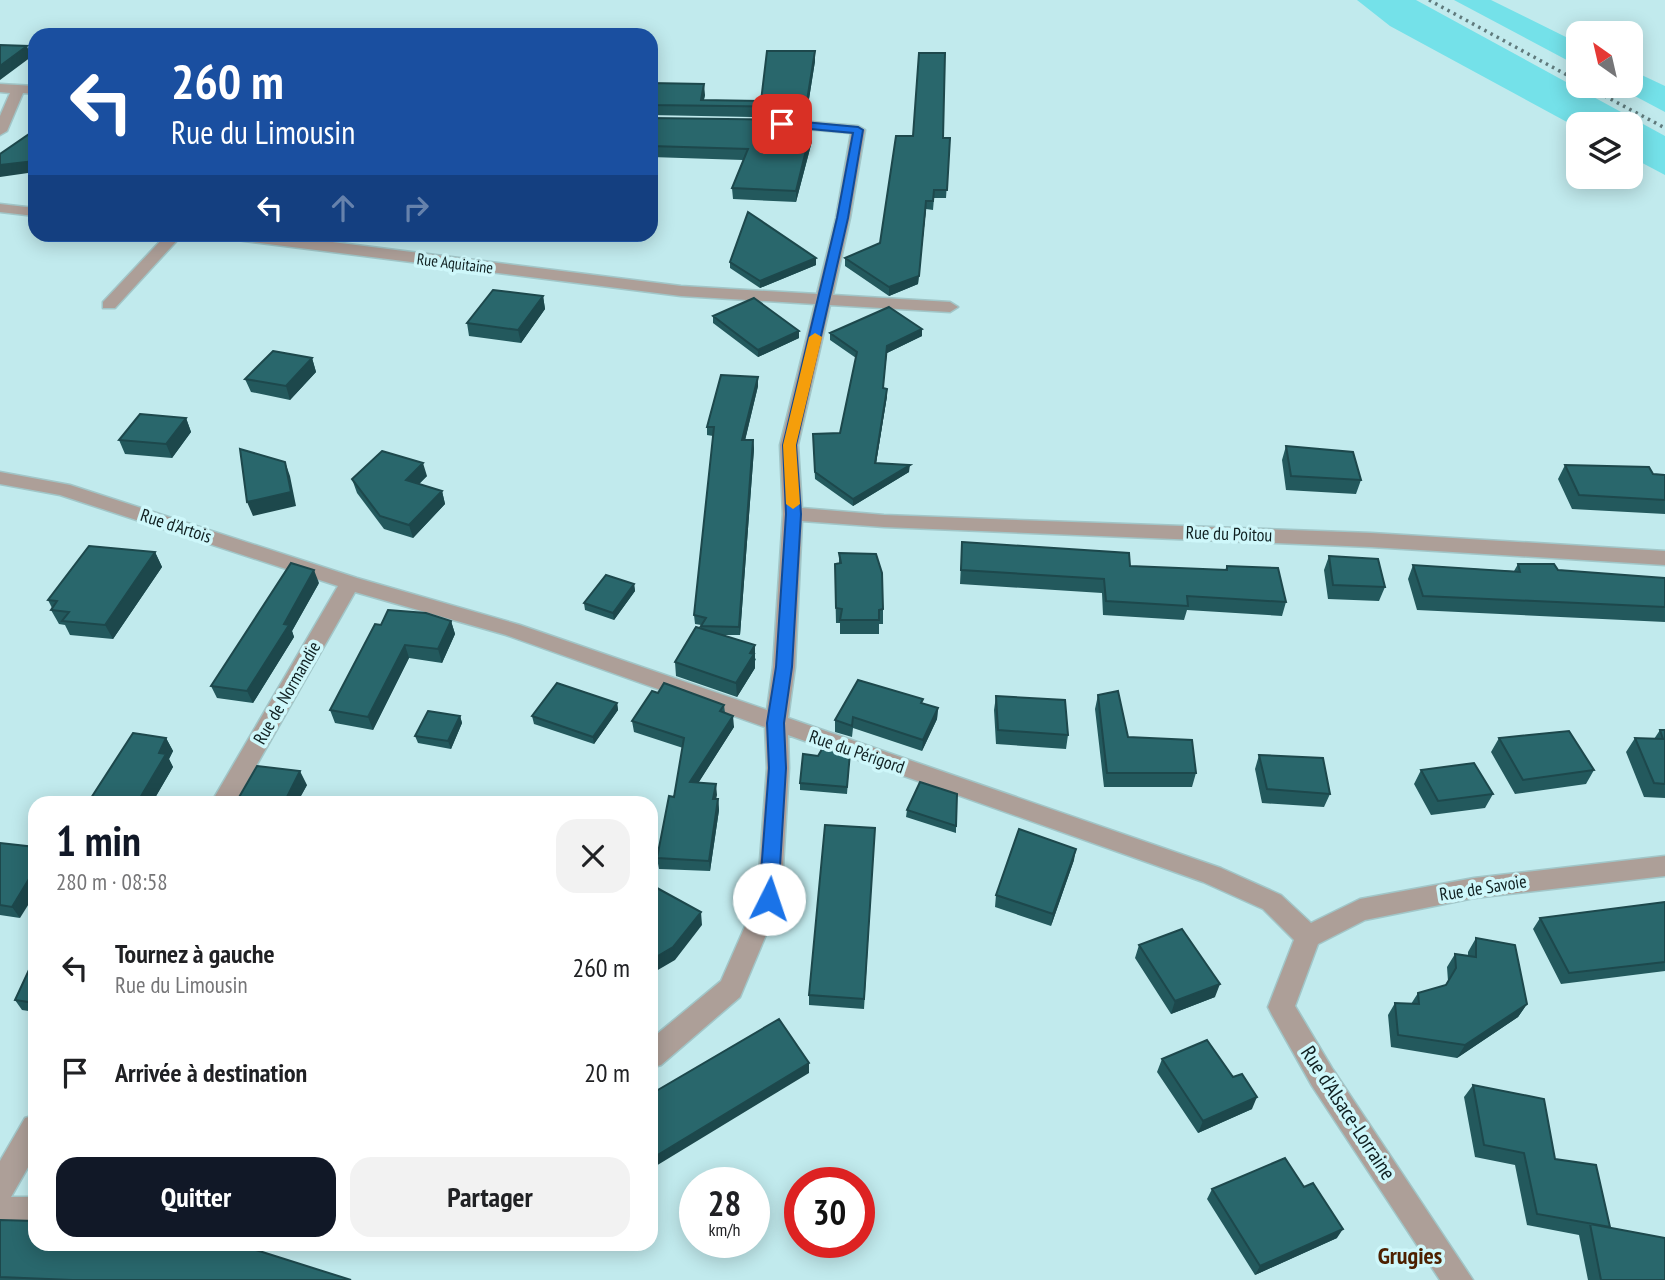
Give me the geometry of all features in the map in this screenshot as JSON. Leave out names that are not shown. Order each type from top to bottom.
[{"type":"street","points":[[0,88],[28,90]]},
{"type":"street","points":[[0,131],[18,90]]},
{"type":"street","points":[[658,1050],[731,989],[769,899],[778,768],[776,723],[784,667],[793,514],[789,445],[824,301],[858,130],[765,123]]},
{"type":"street","points":[[0,208],[28,211]]},
{"type":"street","points":[[109,304],[168,242]]},
{"type":"street","name":"Rue Aquitaine","points":[[292,242],[681,291],[950,307]]},
{"type":"street","name":"Rue d'Artois","points":[[0,478],[63,489],[350,583]]},
{"type":"street","name":"Rue du Poitou","points":[[793,514],[897,522],[1371,540],[1665,558]]},
{"type":"street","name":"Rue du Périgord","points":[[350,583],[513,630],[1212,875],[1272,902],[1308,937]]},
{"type":"street","name":"Rue de Normandie","points":[[227,796],[350,583]]},
{"type":"street","name":"Rue de Savoie","points":[[1308,937],[1360,910],[1474,888],[1665,866]]},
{"type":"street","name":"Rue d'Alsace-Lorraine","points":[[1308,937],[1281,1007],[1322,1077],[1458,1280]]},
{"type":"street","points":[[0,1188],[28,1140]]},
{"type":"street","points":[[0,1211],[28,1212]]},
{"type":"shaded area","points":[[1357,0],[1416,0],[1566,82],[1566,98],[1595,98],[1621,112],[1566,112],[1566,121],[1390,26]]},
{"type":"shaded area","points":[[1454,0],[1491,0],[1566,37],[1566,60]]},
{"type":"shaded area","points":[[1643,76],[1665,86],[1665,112],[1639,98],[1643,98]]},
{"type":"shaded area","points":[[1643,124],[1665,136],[1665,175],[1643,163]]},
{"type":"building","points":[[0,45],[27,46],[0,66]]},
{"type":"building","points":[[767,51],[815,51],[806,107],[658,105],[658,83],[704,84],[701,100],[761,101]]},
{"type":"building","points":[[919,53],[945,53],[943,138],[950,138],[947,190],[934,190],[933,201],[926,201],[919,276],[889,287],[845,258],[880,243],[896,136],[913,136]]},
{"type":"building","points":[[658,118],[804,120],[802,130],[811,130],[796,191],[732,188],[748,149],[658,146]]},
{"type":"building","points":[[28,135],[28,162],[0,165],[0,154]]},
{"type":"building","points":[[748,212],[816,258],[760,281],[730,262]]},
{"type":"building","points":[[493,290],[543,296],[518,330],[467,323]]},
{"type":"building","points":[[754,298],[799,331],[758,350],[713,316]]},
{"type":"building","points":[[889,307],[922,329],[887,346],[883,388],[887,389],[875,463],[910,465],[853,499],[815,472],[813,434],[840,433],[857,352],[830,333]]},
{"type":"building","points":[[273,351],[312,358],[286,386],[245,379]]},
{"type":"building","points":[[721,375],[758,377],[742,440],[753,440],[739,627],[701,626],[706,618],[694,615],[714,427],[707,427]]},
{"type":"building","points":[[140,414],[186,418],[166,444],[119,440]]},
{"type":"building","points":[[1286,446],[1353,452],[1361,480],[1291,476]]},
{"type":"building","points":[[240,449],[285,462],[291,492],[247,502]]},
{"type":"building","points":[[382,451],[423,463],[406,480],[442,491],[409,525],[380,516],[352,479]]},
{"type":"building","points":[[1565,465],[1649,467],[1653,474],[1665,475],[1665,500],[1579,495]]},
{"type":"building","points":[[962,542],[1129,553],[1130,566],[1227,570],[1227,566],[1278,568],[1286,602],[1187,596],[1188,606],[1106,601],[1104,579],[961,570]]},
{"type":"building","points":[[89,546],[155,552],[105,625],[62,621],[69,612],[51,610],[57,601],[48,600]]},
{"type":"building","points":[[839,553],[876,554],[882,573],[883,609],[879,610],[879,620],[840,620],[842,609],[836,608],[835,564],[841,563]]},
{"type":"building","points":[[1329,556],[1378,559],[1385,587],[1333,585]]},
{"type":"building","points":[[291,563],[314,570],[284,624],[289,625],[247,691],[211,686]]},
{"type":"building","points":[[1518,564],[1554,564],[1558,570],[1665,578],[1665,607],[1423,596],[1413,565],[1520,572]]},
{"type":"building","points":[[606,575],[634,584],[613,613],[584,603]]},
{"type":"building","points":[[388,610],[426,613],[451,621],[438,649],[405,645],[368,717],[330,710],[375,624],[381,625]]},
{"type":"building","points":[[696,627],[755,645],[750,653],[754,654],[736,683],[675,662]]},
{"type":"building","points":[[858,680],[923,699],[921,703],[938,708],[923,740],[853,717],[852,726],[835,720]]},
{"type":"building","points":[[557,683],[617,703],[593,737],[532,716]]},
{"type":"building","points":[[664,683],[724,705],[720,711],[733,716],[690,782],[716,784],[713,799],[718,799],[709,861],[658,858],[669,796],[674,797],[684,738],[632,721],[652,691],[658,693]]},
{"type":"building","points":[[1118,691],[1128,737],[1192,740],[1196,773],[1107,773],[1098,695]]},
{"type":"building","points":[[996,696],[1065,700],[1068,735],[998,730]]},
{"type":"building","points":[[428,711],[460,716],[448,741],[415,736]]},
{"type":"building","points":[[1660,730],[1665,730],[1665,784],[1654,783],[1635,738],[1663,739]]},
{"type":"building","points":[[1569,731],[1594,770],[1523,780],[1499,738]]},
{"type":"building","points":[[133,733],[166,738],[159,753],[166,754],[141,796],[92,796]]},
{"type":"building","points":[[825,744],[850,753],[847,787],[800,783],[803,754],[818,756]]},
{"type":"building","points":[[1259,755],[1323,758],[1330,794],[1267,789]]},
{"type":"building","points":[[1474,763],[1493,794],[1438,801],[1421,770]]},
{"type":"building","points":[[257,766],[300,771],[288,796],[240,796]]},
{"type":"building","points":[[920,782],[957,794],[956,826],[907,810]]},
{"type":"building","points":[[825,825],[875,828],[864,999],[809,995]]},
{"type":"building","points":[[1019,829],[1076,849],[1053,914],[996,895]]},
{"type":"building","points":[[0,843],[28,846],[28,881],[12,907],[0,905]]},
{"type":"building","points":[[658,889],[701,912],[673,947],[658,956]]},
{"type":"building","points":[[1665,902],[1665,962],[1569,973],[1540,918]]},
{"type":"building","points":[[1182,929],[1220,984],[1175,1001],[1139,945]]},
{"type":"building","points":[[1476,938],[1515,945],[1527,1004],[1465,1045],[1398,1035],[1395,1003],[1419,1004],[1418,993],[1446,985],[1456,968],[1455,954],[1476,957]]},
{"type":"building","points":[[28,972],[28,1002],[15,1000]]},
{"type":"building","points":[[779,1019],[809,1063],[658,1155],[658,1090]]},
{"type":"building","points":[[1207,1040],[1233,1077],[1242,1074],[1257,1097],[1203,1121],[1162,1059]]},
{"type":"building","points":[[1473,1085],[1544,1099],[1555,1159],[1596,1165],[1610,1227],[1537,1214],[1524,1153],[1484,1145]]},
{"type":"building","points":[[1285,1158],[1304,1187],[1313,1183],[1343,1229],[1260,1266],[1212,1189]]},
{"type":"building","points":[[0,1220],[28,1221],[28,1251],[259,1251],[351,1280],[72,1280],[0,1277]]},
{"type":"building","points":[[1590,1224],[1665,1238],[1665,1280],[1601,1280]]},
{"type":"railway","points":[[1429,0],[1566,74]]},
{"type":"railway","points":[[1609,98],[1665,128]]},
{"type":"slow traffic","points":[[793,504],[789,445],[815,337]]},
{"type":"district","name":"Grugies","points":[[1410,1256]]},
{"type":"route","points":[[769,899],[778,768],[776,723],[784,667],[793,514],[789,445],[843,218],[858,130],[782,124]]}]
